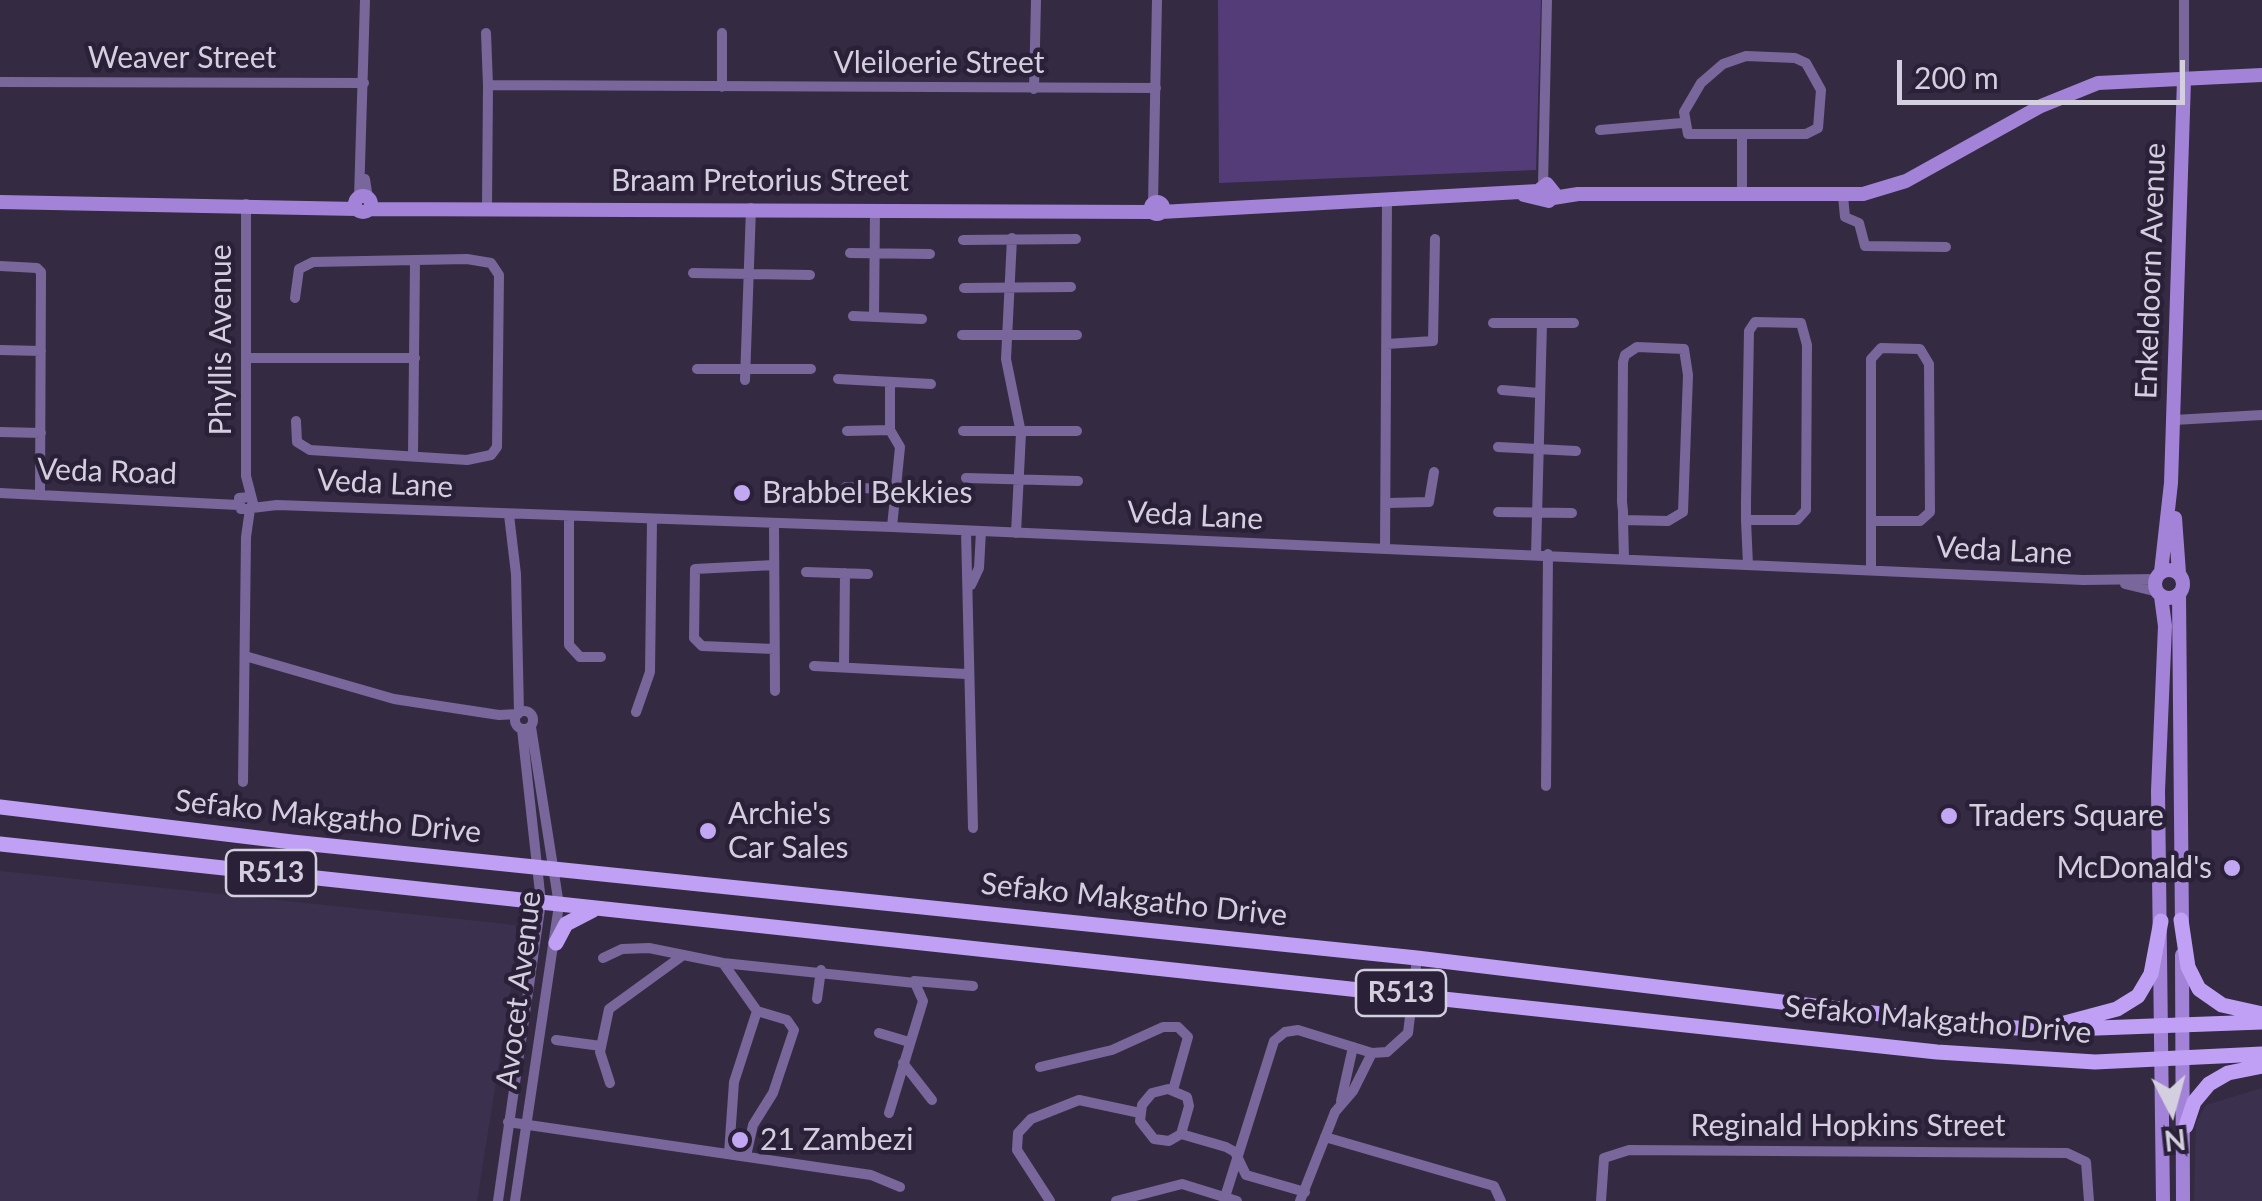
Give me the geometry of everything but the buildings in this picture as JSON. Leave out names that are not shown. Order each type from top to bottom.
[{"type":"main road","name":"Sefako Makgatho Drive","points":[[0,807],[1417,958],[1964,1024],[2043,1030],[2184,1026],[2262,1018]]},
{"type":"main road","name":"Sefako Makgatho Drive","points":[[0,844],[1959,1054],[2050,1061],[2262,1054]]},
{"type":"main road","points":[[556,943],[563,926],[575,917],[612,909]]},
{"type":"main road","points":[[2181,920],[2187,961],[2199,990],[2222,1004],[2262,1018]]},
{"type":"main road","points":[[2043,1030],[2117,1009],[2138,996],[2150,978],[2160,921]]},
{"type":"main road","points":[[2186,1126],[2194,1102],[2209,1084],[2228,1072],[2262,1066]]},
{"type":"street","points":[[360,203],[364,168],[365,0]]},
{"type":"street","points":[[1034,88],[1036,0]]},
{"type":"street","points":[[1156,207],[1157,0]]},
{"type":"street","points":[[1546,191],[1547,0]]},
{"type":"street","name":"Enkeldoorn Avenue","points":[[2163,1201],[2158,791],[2166,626],[2159,585],[2172,483],[2184,0]]},
{"type":"street","points":[[486,32],[487,206]]},
{"type":"street","points":[[722,33],[722,87]]},
{"type":"street","points":[[1750,56],[1795,58],[1806,63],[1821,90],[1818,128],[1806,134],[1695,137],[1682,123],[1686,105],[1701,83],[1730,61],[1750,56]]},
{"type":"street","name":"Braam Pretorius Street","points":[[0,202],[1131,211],[1546,191],[1843,196],[1898,184],[2041,106],[2082,89],[2116,80],[2262,74]]},
{"type":"street","name":"Weaver Street","points":[[0,82],[364,84]]},
{"type":"street","name":"Vleiloerie Street","points":[[488,85],[1156,88]]},
{"type":"street","points":[[1600,130],[1682,123]]},
{"type":"street","points":[[1742,137],[1742,194]]},
{"type":"street","points":[[1843,196],[1845,217],[1859,223],[1865,246],[1946,247]]},
{"type":"street","points":[[1385,549],[1387,200]]},
{"type":"street","name":"Phyllis Avenue","points":[[244,782],[246,204]]},
{"type":"street","points":[[745,374],[751,208]]},
{"type":"street","points":[[874,317],[875,209]]},
{"type":"street","points":[[1012,238],[1007,368],[1022,433],[1016,533]]},
{"type":"street","points":[[963,240],[1076,239]]},
{"type":"street","points":[[1387,344],[1433,341],[1435,240]]},
{"type":"street","points":[[850,253],[930,254]]},
{"type":"street","points":[[295,298],[297,274],[307,264],[485,261],[496,268],[499,278],[497,446],[491,456],[478,459],[303,448],[298,442],[296,421]]},
{"type":"street","points":[[413,454],[415,262]]},
{"type":"street","points":[[0,266],[40,271],[40,494]]},
{"type":"street","points":[[693,273],[810,275]]},
{"type":"street","points":[[964,288],[1072,287]]},
{"type":"street","points":[[852,316],[922,319]]},
{"type":"street","points":[[1746,520],[1797,520],[1806,510],[1808,345],[1801,323],[1764,320],[1750,327],[1746,520],[1748,566]]},
{"type":"street","points":[[1494,323],[1574,323]]},
{"type":"street","points":[[1542,323],[1536,450],[1546,786]]},
{"type":"street","points":[[962,335],[1078,335]]},
{"type":"street","points":[[1623,520],[1668,521],[1683,512],[1688,376],[1684,348],[1633,347],[1625,356],[1623,520],[1624,559]]},
{"type":"street","points":[[1870,569],[1871,359],[1882,348],[1920,349],[1929,364],[1930,512],[1920,522],[1871,521]]},
{"type":"street","points":[[0,350],[41,351]]},
{"type":"street","points":[[246,358],[415,358]]},
{"type":"street","points":[[697,368],[745,374],[811,370]]},
{"type":"street","points":[[838,379],[931,384]]},
{"type":"street","points":[[890,383],[890,430],[900,448],[892,526]]},
{"type":"street","points":[[1502,390],[1539,394]]},
{"type":"street","points":[[2174,420],[2262,414]]},
{"type":"street","points":[[847,431],[890,430]]},
{"type":"street","points":[[963,431],[1077,432]]},
{"type":"street","points":[[0,432],[40,434]]},
{"type":"street","points":[[1498,447],[1576,450]]},
{"type":"street","points":[[1388,503],[1429,502],[1434,472]]},
{"type":"street","points":[[966,478],[1078,481]]},
{"type":"street","name":"Enkeldoorn Avenue","points":[[2172,483],[2178,573],[2183,581],[2179,594]]},
{"type":"street","points":[[846,487],[930,492]]},
{"type":"street","name":"Veda Road","points":[[0,493],[277,504]]},
{"type":"street","name":"Veda Lane","points":[[277,504],[892,526],[2159,585]]},
{"type":"street","points":[[1498,512],[1572,512]]},
{"type":"street","points":[[245,656],[394,699],[522,717],[515,682],[516,574],[509,514]]},
{"type":"street","points":[[569,517],[569,646],[580,658],[601,657]]},
{"type":"street","points":[[636,712],[650,672],[652,520]]},
{"type":"street","points":[[774,524],[775,691]]},
{"type":"street","points":[[966,531],[970,586],[966,674],[973,828]]},
{"type":"street","points":[[970,586],[979,568],[982,531]]},
{"type":"street","points":[[774,565],[695,569],[694,638],[702,646],[774,650]]},
{"type":"street","points":[[806,572],[868,574]]},
{"type":"street","points":[[844,668],[845,573]]},
{"type":"street","points":[[2159,585],[2178,573]]},
{"type":"street","points":[[2159,585],[2179,594],[2186,1126],[2183,1201]]},
{"type":"street","points":[[814,666],[966,674]]},
{"type":"street","name":"Avocet Avenue","points":[[516,1201],[559,905],[547,868],[522,717]]},
{"type":"street","name":"Avocet Avenue","points":[[498,1201],[547,868],[534,768],[522,717]]},
{"type":"street","points":[[603,958],[636,947],[723,963],[973,986]]},
{"type":"street","points":[[610,1082],[601,1046],[614,1002],[682,956]]},
{"type":"street","points":[[1116,1201],[1161,1195],[1182,1184],[1231,1199],[1238,1159],[1270,1051],[1279,1035],[1298,1030],[1372,1053],[1387,1052],[1404,1038],[1415,995],[1417,958]]},
{"type":"street","points":[[723,963],[757,1011],[787,1020],[794,1030],[772,1094],[752,1125],[746,1156]]},
{"type":"street","points":[[738,988],[749,965]]},
{"type":"street","points":[[816,999],[821,970]]},
{"type":"street","points":[[889,1113],[923,994],[919,986],[908,980]]},
{"type":"street","points":[[729,1153],[734,1082],[757,1011]]},
{"type":"street","points":[[1040,1067],[1112,1050],[1163,1027],[1178,1027],[1188,1038],[1173,1090]]},
{"type":"street","points":[[879,1032],[909,1042]]},
{"type":"street","points":[[556,1040],[601,1046]]},
{"type":"street","points":[[1181,1134],[1188,1101],[1173,1090],[1152,1093],[1140,1112],[1143,1128],[1154,1139],[1168,1141],[1181,1134],[1226,1146],[1246,1174],[1303,1196],[1341,1102],[1353,1047]]},
{"type":"street","points":[[1341,1102],[1353,1090],[1372,1053]]},
{"type":"street","points":[[904,1062],[932,1100]]},
{"type":"street","points":[[1050,1201],[1018,1150],[1018,1133],[1031,1119],[1079,1100],[1140,1112]]},
{"type":"street","points":[[508,1122],[871,1175],[900,1187]]},
{"type":"street","points":[[1326,1137],[1494,1186],[1501,1201]]},
{"type":"street","name":"Reginald Hopkins Street","points":[[1601,1201],[1599,1175],[1608,1154],[1629,1150],[2067,1153],[2086,1162],[2089,1201]]},
{"type":"shaded area","points":[[1218,0],[1541,0],[1536,170],[1219,183]]},
{"type":"shaded area","points":[[0,871],[515,925],[519,936],[477,1201],[0,1201]]},
{"type":"shaded area","points":[[2262,1088],[2262,1201],[2194,1201],[2196,1123],[2206,1105]]},
{"type":"place","name":"Brabbel Bekkies","points":[[742,493]]},
{"type":"place","name":"Traders Square","points":[[1949,816]]},
{"type":"place","name":"Archie's Car Sales","points":[[708,831]]},
{"type":"place","name":"McDonald's","points":[[2232,868]]},
{"type":"place","name":"21 Zambezi","points":[[740,1140]]}]
